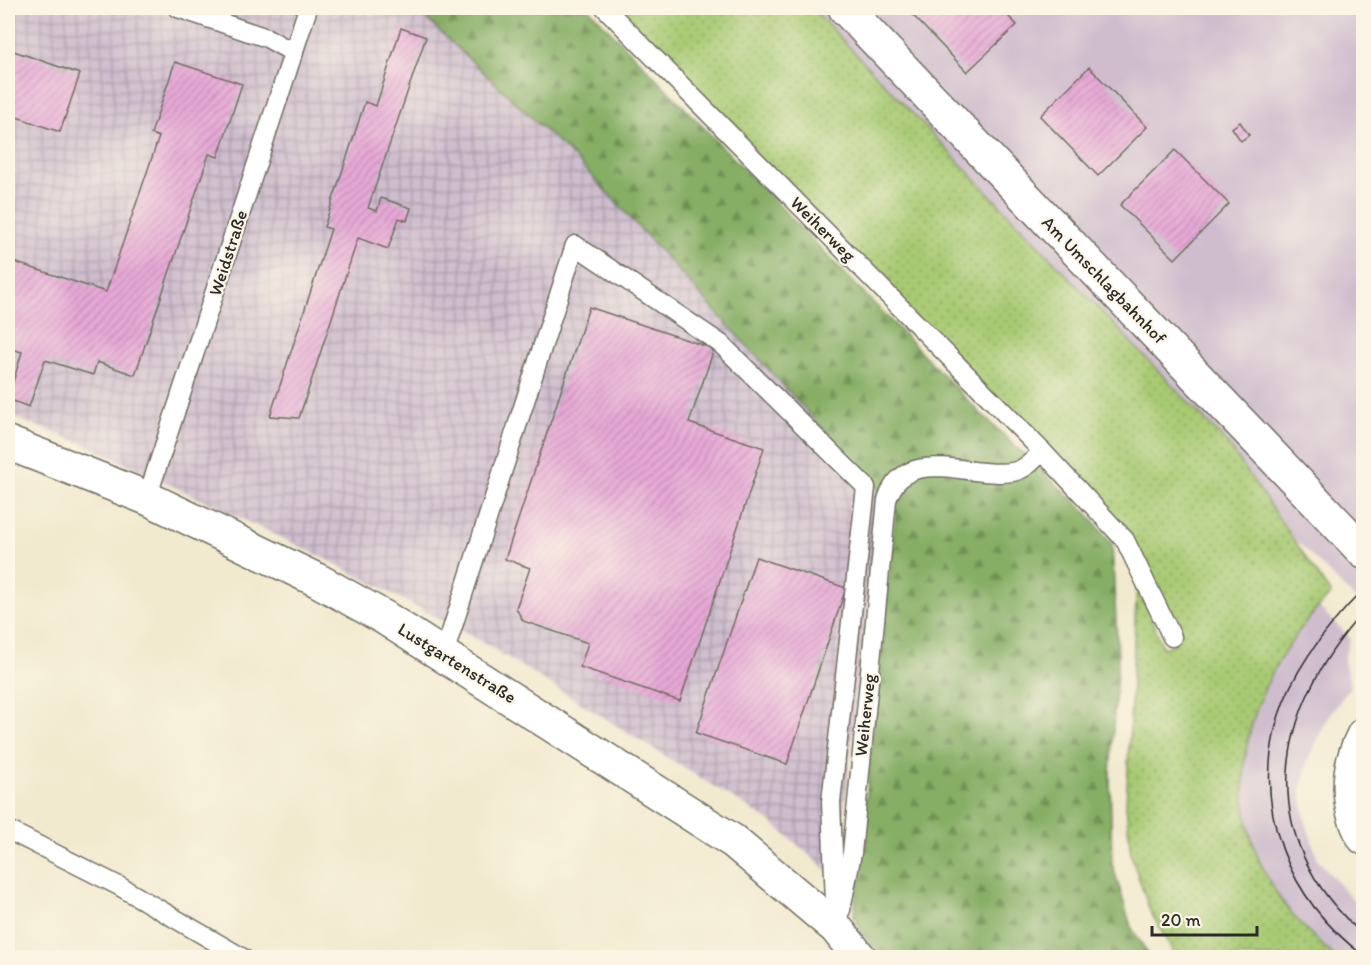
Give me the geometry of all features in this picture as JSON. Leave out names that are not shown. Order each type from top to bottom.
[{"type":"street","name":"Am Umschlagbahnhof","points":[[845,8],[1364,552]]},
{"type":"street","name":"Lustgartenstraße","points":[[8,442],[147,498],[319,581],[444,654],[733,841],[836,928],[860,957]]},
{"type":"street","points":[[1364,734],[1351,769],[1349,799],[1364,838]]},
{"type":"lane","points":[[178,8],[267,38],[294,53]]},
{"type":"lane","name":"Weidstraße","points":[[147,498],[308,8]]},
{"type":"lane","name":"Weiherweg","points":[[604,8],[1042,451],[1125,540],[1172,637]]},
{"type":"lane","points":[[444,654],[575,245],[721,344],[866,487],[831,802],[836,928]]},
{"type":"lane","name":"Weiherweg","points":[[836,928],[845,897],[852,853],[885,522],[891,487],[899,477],[923,467],[1012,472],[1030,464],[1042,451]]},
{"type":"lane","points":[[8,830],[119,886],[243,957]]},
{"type":"shaded area","points":[[8,8],[415,8],[580,163],[881,490],[836,878],[771,822],[481,641],[328,560],[89,446],[8,415]]},
{"type":"shaded area","points":[[812,8],[1363,8],[1363,607],[1295,539],[1228,444]]},
{"type":"shaded area","points":[[1319,607],[1350,638],[1344,660],[1351,686],[1326,720],[1307,764],[1301,792],[1305,819],[1318,860],[1363,911],[1363,957],[1335,957],[1287,909],[1264,871],[1249,833],[1243,805],[1245,743],[1260,698],[1293,637]]},
{"type":"green space","points":[[415,8],[588,8],[980,413],[1087,513],[1112,544],[1118,658],[1110,774],[1112,863],[1131,927],[1150,957],[882,957],[864,936],[854,915],[896,509],[580,163]]},
{"type":"green space","points":[[605,8],[812,8],[1228,444],[1331,594],[1301,628],[1277,665],[1258,704],[1247,744],[1244,785],[1248,827],[1263,868],[1287,908],[1335,957],[1176,957],[1150,911],[1131,855],[1126,806],[1137,581],[1163,648],[1177,643],[1125,540]]},
{"type":"building","points":[[906,8],[1000,8],[1017,25],[967,72]]},
{"type":"building","points":[[401,28],[426,37],[368,208],[377,211],[381,198],[411,208],[407,221],[399,218],[388,249],[358,238],[299,418],[270,416],[331,229],[324,227],[365,102],[376,106]]},
{"type":"building","points":[[8,49],[80,74],[60,132],[8,114]]},
{"type":"building","points":[[175,62],[242,84],[218,157],[209,154],[135,375],[97,362],[93,375],[45,360],[29,407],[8,399],[22,352],[8,348],[8,260],[106,292],[159,137],[151,134]]},
{"type":"building","points":[[1089,67],[1147,127],[1098,176],[1040,116]]},
{"type":"building","points":[[1240,122],[1249,135],[1241,141],[1232,128]]},
{"type":"building","points":[[1175,150],[1229,204],[1175,259],[1120,205]]},
{"type":"building","points":[[589,307],[714,349],[689,423],[764,448],[680,701],[580,667],[588,643],[523,621],[516,608],[530,568],[505,559]]},
{"type":"building","points":[[756,557],[846,588],[787,764],[696,733]]},
{"type":"tram line","points":[[1364,589],[1325,632],[1293,682],[1278,718],[1271,752],[1270,786],[1274,819],[1283,850],[1297,880],[1315,908],[1337,933],[1364,956]]},
{"type":"tram line","points":[[1364,611],[1333,650],[1310,691],[1294,733],[1288,775],[1291,817],[1304,858],[1328,898],[1364,935]]}]
